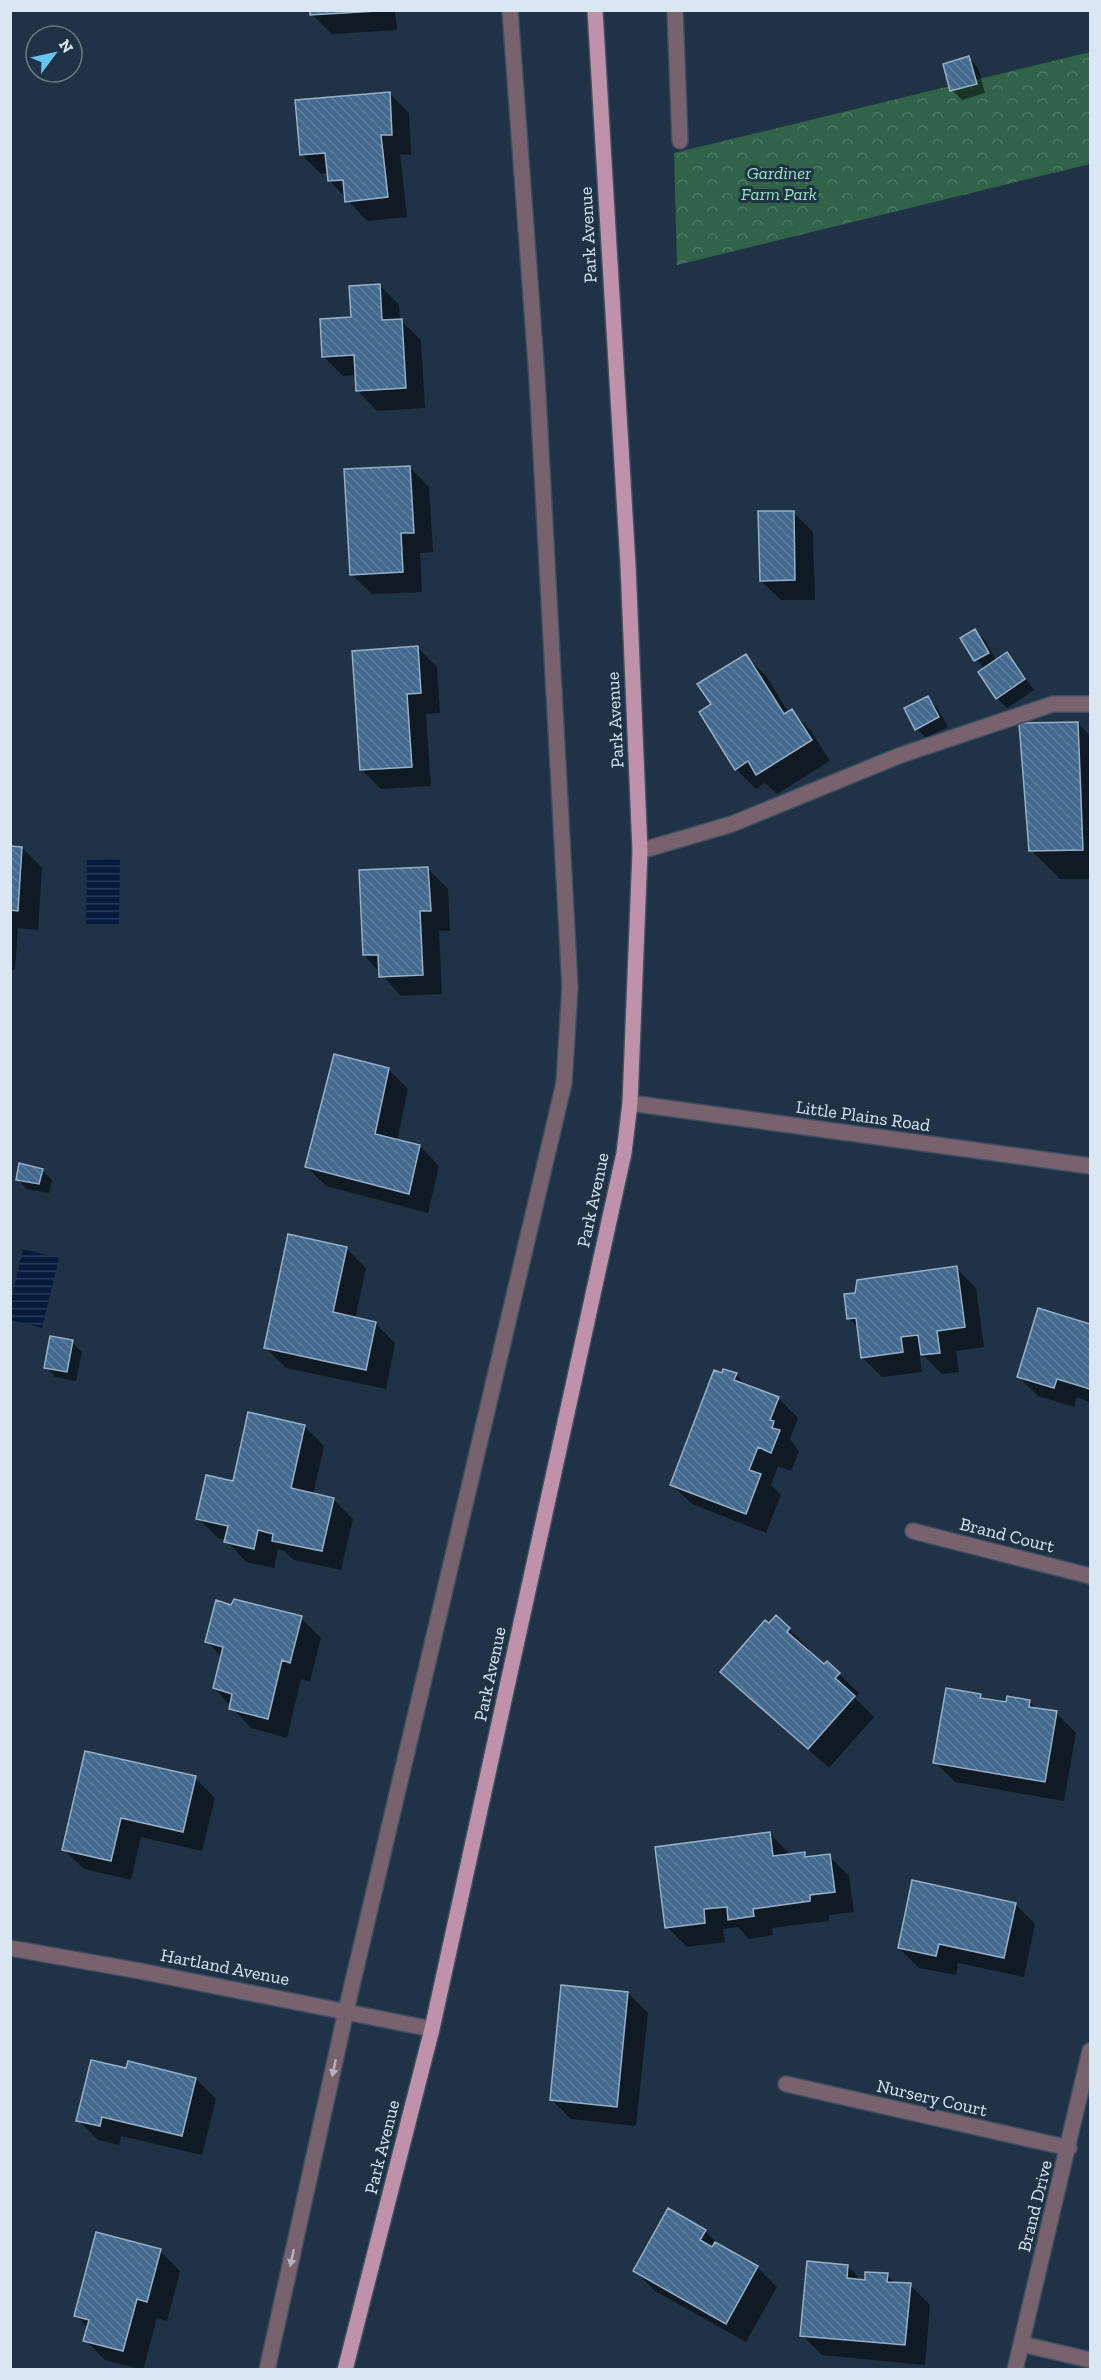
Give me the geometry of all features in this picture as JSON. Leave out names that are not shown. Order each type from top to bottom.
[{"type":"main road","name":"Park Avenue","points":[[345,2370],[432,2030],[624,1153],[630,1103],[640,851],[627,554],[595,10]]},
{"type":"street","points":[[267,2370],[346,2011],[564,1083],[570,987],[537,378],[510,10]]},
{"type":"street","points":[[675,10],[680,141]]},
{"type":"street","points":[[640,851],[732,824],[901,755],[1053,704],[1090,704]]},
{"type":"street","name":"Little Plains Road","points":[[630,1103],[1090,1166]]},
{"type":"street","name":"Brand Court","points":[[913,1531],[1090,1576]]},
{"type":"street","name":"Hartland Avenue","points":[[10,1948],[346,2011],[432,2030]]},
{"type":"street","name":"Brand Drive","points":[[1015,2370],[1090,2051]]},
{"type":"street","name":"Nursery Court","points":[[786,2084],[1069,2148]]},
{"type":"street","points":[[1022,2344],[1090,2360]]},
{"type":"green space","name":"Gardiner Farm Park","points":[[1090,52],[1090,164],[677,265],[674,153]]},
{"type":"water","points":[[87,858],[120,859],[119,924],[86,924]]},
{"type":"water","points":[[23,1249],[59,1258],[42,1328],[11,1320],[11,1300]]},
{"type":"building","points":[[310,10],[377,10],[377,11],[310,15]]},
{"type":"building","points":[[969,56],[977,84],[950,91],[943,64]]},
{"type":"building","points":[[390,92],[392,135],[381,135],[388,197],[345,202],[343,180],[328,181],[325,153],[300,155],[295,100]]},
{"type":"building","points":[[380,284],[382,320],[402,319],[406,388],[356,391],[354,355],[322,357],[320,319],[351,317],[349,286]]},
{"type":"building","points":[[410,466],[414,533],[401,533],[403,572],[350,575],[344,469]]},
{"type":"building","points":[[758,511],[794,511],[795,580],[760,581]]},
{"type":"building","points":[[975,629],[989,653],[974,661],[960,638]]},
{"type":"building","points":[[418,646],[421,693],[407,694],[412,767],[360,770],[352,651]]},
{"type":"building","points":[[1007,652],[1025,679],[996,699],[978,672]]},
{"type":"building","points":[[746,654],[784,714],[792,709],[812,740],[756,775],[748,761],[735,770],[699,712],[711,704],[697,684]]},
{"type":"building","points":[[928,696],[939,717],[915,730],[904,708]]},
{"type":"building","points":[[1078,722],[1083,850],[1029,851],[1019,723]]},
{"type":"building","points":[[10,846],[22,847],[18,911],[10,910]]},
{"type":"building","points":[[428,867],[431,911],[420,911],[423,975],[379,977],[378,955],[363,955],[359,870]]},
{"type":"building","points":[[334,1054],[389,1068],[375,1134],[420,1145],[409,1194],[305,1167]]},
{"type":"building","points":[[19,1163],[43,1169],[39,1184],[16,1180]]},
{"type":"building","points":[[288,1234],[347,1247],[333,1312],[376,1322],[366,1370],[264,1348]]},
{"type":"building","points":[[957,1266],[965,1327],[937,1331],[940,1353],[921,1355],[918,1335],[901,1337],[903,1352],[861,1358],[856,1318],[847,1319],[844,1294],[855,1293],[857,1280]]},
{"type":"building","points":[[1038,1308],[1090,1324],[1090,1389],[1057,1379],[1054,1388],[1017,1377]]},
{"type":"building","points":[[50,1336],[73,1340],[67,1372],[44,1368]]},
{"type":"building","points":[[723,1369],[737,1373],[734,1380],[779,1397],[770,1420],[774,1421],[772,1428],[780,1430],[771,1453],[758,1447],[749,1470],[761,1474],[746,1514],[670,1485],[714,1370],[722,1373]]},
{"type":"building","points":[[248,1412],[305,1425],[291,1488],[334,1498],[322,1551],[272,1541],[273,1534],[258,1530],[254,1549],[224,1542],[228,1526],[196,1519],[206,1475],[233,1481]]},
{"type":"building","points":[[234,1599],[302,1616],[290,1663],[282,1660],[268,1719],[229,1709],[232,1694],[213,1688],[223,1647],[205,1642],[216,1600],[231,1605]]},
{"type":"building","points":[[776,1615],[790,1628],[787,1632],[824,1664],[827,1661],[840,1673],[835,1678],[855,1696],[808,1749],[720,1672],[765,1620],[769,1623]]},
{"type":"building","points":[[946,1688],[981,1694],[980,1698],[1006,1702],[1007,1696],[1030,1700],[1029,1707],[1057,1711],[1045,1782],[933,1763]]},
{"type":"building","points":[[85,1751],[196,1776],[183,1832],[121,1818],[111,1861],[62,1850]]},
{"type":"building","points":[[770,1832],[773,1856],[805,1852],[805,1857],[830,1854],[835,1892],[810,1895],[810,1901],[753,1909],[754,1916],[728,1920],[727,1907],[704,1909],[705,1923],[665,1928],[655,1847]]},
{"type":"building","points":[[912,1880],[1016,1903],[1004,1958],[939,1944],[936,1956],[898,1948]]},
{"type":"building","points":[[561,1985],[628,1992],[617,2107],[550,2100]]},
{"type":"building","points":[[91,2060],[126,2068],[128,2061],[196,2078],[182,2136],[102,2117],[100,2126],[76,2121]]},
{"type":"building","points":[[668,2208],[706,2230],[700,2240],[712,2247],[715,2242],[758,2266],[726,2324],[633,2271]]},
{"type":"building","points":[[96,2232],[161,2249],[147,2302],[137,2299],[123,2351],[83,2341],[89,2320],[74,2316]]},
{"type":"building","points":[[807,2261],[848,2265],[847,2278],[865,2280],[865,2272],[888,2273],[887,2282],[911,2283],[905,2345],[800,2336]]}]
